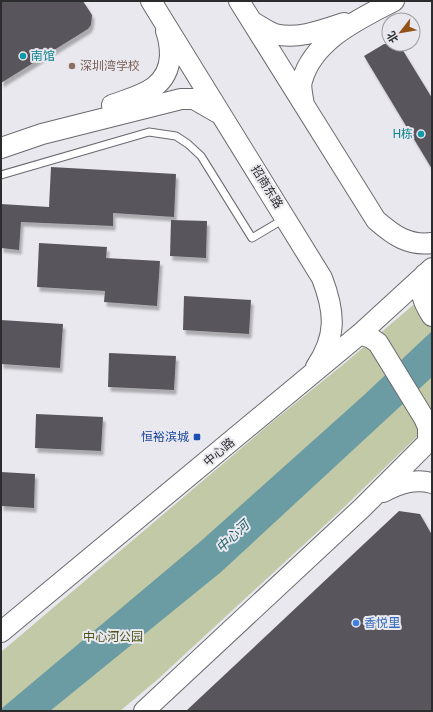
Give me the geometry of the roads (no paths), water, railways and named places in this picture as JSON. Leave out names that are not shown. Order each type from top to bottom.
[{"type":"street","points":[[239,1],[376,220],[390,233],[407,242],[422,244],[432,243]]},
{"type":"street","points":[[304,107],[301,82],[309,62],[328,41],[359,19],[394,1]]},
{"type":"street","points":[[42,134],[83,115],[135,96],[161,82],[166,76],[169,66],[170,50],[167,34],[156,6]]},
{"type":"street","name":"招商东路","points":[[156,6],[322,278],[332,310],[332,324],[328,346],[320,362],[304,382]]},
{"type":"street","points":[[251,21],[273,34],[287,37],[312,33],[359,19]]},
{"type":"street","points":[[1,148],[42,134],[181,99],[194,99],[223,116]]},
{"type":"street","points":[[428,310],[421,290],[429,271]]},
{"type":"street","name":"中心路","points":[[1,632],[304,382],[360,334],[429,271]]},
{"type":"street","points":[[144,711],[362,508],[430,440],[428,427],[424,418],[378,343],[371,338],[360,334]]},
{"type":"street","points":[[362,508],[383,492],[399,484],[414,480],[432,483]]},
{"type":"lane","points":[[1,175],[149,132],[176,136],[188,144],[201,156],[252,238],[286,218]]},
{"type":"water","name":"中心河","points":[[432,331],[432,377],[221,572],[50,711],[1,711],[1,709],[201,541],[363,396]]},
{"type":"place","name":"南馆","points":[[23,56]]},
{"type":"place","name":"深圳湾学校","points":[[72,66]]},
{"type":"place","name":"H栋","points":[[421,134]]},
{"type":"place","name":"恒裕滨城","points":[[197,437]]},
{"type":"place","name":"香悦里","points":[[356,623]]},
{"type":"park label","name":"中心河公园","points":[[113,637]]}]
